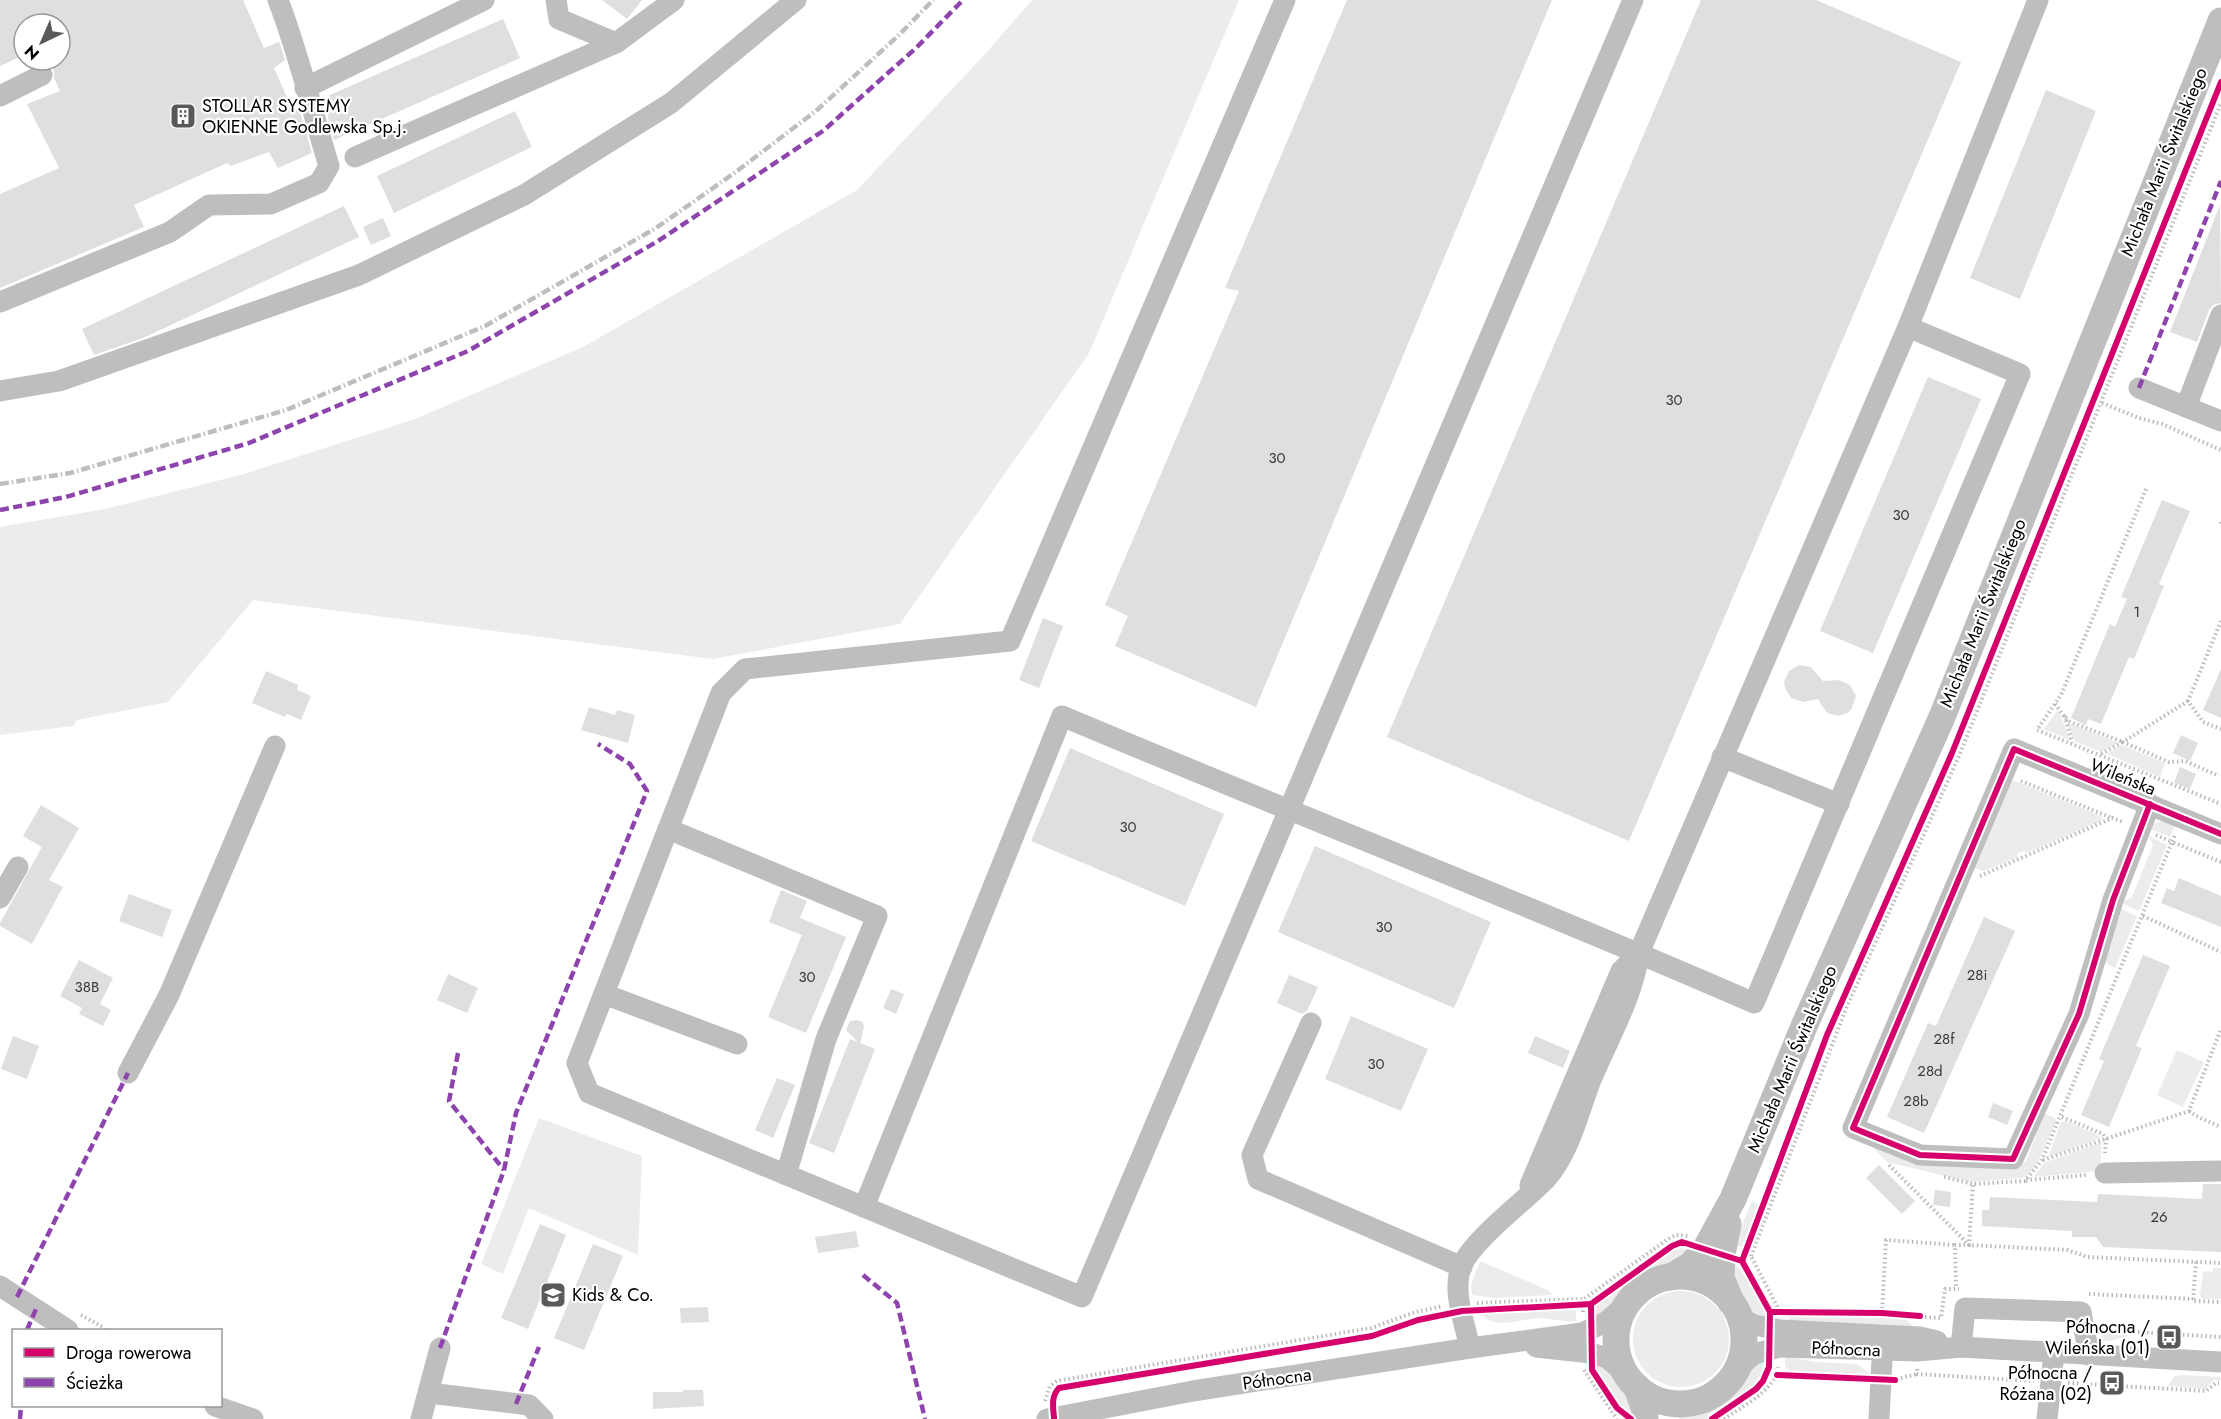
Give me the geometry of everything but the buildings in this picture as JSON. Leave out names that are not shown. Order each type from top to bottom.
[{"type":"main road","name":"Michała Marii Świtalskiego","points":[[1735,1309],[1720,1278],[1714,1252],[1732,1199],[1805,1024],[1942,717],[2221,21]]},
{"type":"main road","points":[[1634,1417],[1645,1410],[1618,1356],[1616,1337],[1619,1319],[1628,1303],[1648,1284],[1671,1276],[1714,1252]]},
{"type":"main road","points":[[1631,1380],[1678,1411],[1720,1390],[1737,1369],[1744,1343],[1735,1309],[1718,1289],[1684,1276],[1671,1276]]},
{"type":"street","points":[[0,303],[170,232],[208,205],[272,204],[319,183],[329,166],[293,40],[278,0]]},
{"type":"street","points":[[305,88],[484,0]]},
{"type":"street","points":[[556,0],[559,19],[616,43]]},
{"type":"street","points":[[355,157],[616,43],[674,0]]},
{"type":"street","points":[[0,391],[59,381],[359,275],[513,200],[671,103],[795,0]]},
{"type":"street","points":[[1285,0],[1010,642],[745,669],[721,693],[577,1063],[589,1092],[1082,1297],[1633,0]]},
{"type":"street","points":[[1470,1348],[1458,1285],[1462,1267],[1474,1247],[1523,1201],[1621,971],[1639,953],[1908,327],[2038,0]]},
{"type":"street","points":[[0,96],[42,75]]},
{"type":"street","points":[[2186,407],[2221,315]]},
{"type":"street","points":[[864,1207],[1062,717],[1639,953],[1754,1003],[2020,374],[1908,327]]},
{"type":"street","points":[[2139,388],[2221,420]]},
{"type":"street","points":[[128,1073],[169,995],[275,746]]},
{"type":"street","name":"Wileńska","points":[[2003,774],[2014,749],[2221,834]]},
{"type":"street","points":[[1722,757],[1839,804]]},
{"type":"street","points":[[2003,774],[1853,1128],[1920,1155],[2013,1159],[2079,1014],[2114,900],[2150,804]]},
{"type":"street","points":[[668,829],[877,916],[826,1039],[786,1175]]},
{"type":"street","points":[[0,898],[18,867]]},
{"type":"street","points":[[604,994],[737,1044]]},
{"type":"street","points":[[1311,1023],[1252,1155],[1258,1179],[1462,1267]]},
{"type":"street","points":[[2104,1173],[2221,1171]]},
{"type":"street","points":[[0,1286],[66,1329]]},
{"type":"street","name":"Północna","points":[[1048,1413],[1591,1330],[1606,1322],[1628,1303]]},
{"type":"street","points":[[1961,1347],[1965,1308],[2081,1312],[2089,1355]]},
{"type":"street","name":"Północna","points":[[1735,1309],[1754,1325],[1883,1343],[1918,1351],[1961,1347],[2221,1362]]},
{"type":"street","points":[[1879,1419],[1883,1343]]},
{"type":"street","name":"Północna","points":[[1737,1369],[1754,1354],[1770,1349],[1883,1343]]},
{"type":"street","name":"Północna","points":[[1509,1344],[1591,1353],[1607,1358],[1631,1380]]},
{"type":"street","points":[[421,1419],[440,1348]]},
{"type":"street","points":[[2047,1419],[2054,1353]]},
{"type":"street","points":[[429,1393],[529,1405],[543,1419]]},
{"type":"street","points":[[218,1407],[253,1419]]},
{"type":"path","points":[[1751,1256],[1847,1006],[1959,756],[2221,103]]},
{"type":"path","points":[[1827,1035],[1952,753],[2212,104]]},
{"type":"path","points":[[2102,403],[2139,418],[2162,424],[2221,450]]},
{"type":"path","points":[[2146,489],[2061,695],[2037,730],[2221,804]]},
{"type":"path","points":[[2100,755],[2188,701],[2221,621]]},
{"type":"path","points":[[2188,701],[2203,722],[2221,729]]},
{"type":"path","points":[[2055,704],[2068,721],[2169,762],[2185,761],[2219,776]]},
{"type":"path","points":[[2065,716],[2073,744]]},
{"type":"path","points":[[2003,774],[2221,862]]},
{"type":"path","points":[[2025,1180],[2042,1160],[2062,1117],[2193,792]]},
{"type":"path","points":[[1962,870],[1981,876],[2112,818]]},
{"type":"path","points":[[2143,916],[2221,952]]},
{"type":"path","points":[[2189,1111],[2221,1029]]},
{"type":"path","points":[[1636,1272],[1677,1242],[1742,1261],[1809,1084]]},
{"type":"path","points":[[2042,1160],[2189,1111]]},
{"type":"path","points":[[2189,1111],[2221,1127]]},
{"type":"path","points":[[1969,1245],[1973,1184],[2104,1173],[2106,1139],[2103,1134],[2062,1117]]},
{"type":"path","points":[[1887,1163],[1969,1245]]},
{"type":"path","points":[[1882,1313],[1886,1240],[2067,1250],[2088,1257],[2221,1263]]},
{"type":"path","points":[[1955,1245],[1956,1289]]},
{"type":"path","points":[[2196,1262],[2193,1301],[2221,1302]]},
{"type":"path","points":[[1048,1413],[1050,1386],[1057,1381],[1371,1328],[1416,1312],[1584,1299]]},
{"type":"path","points":[[1461,1307],[1591,1304],[1591,1330]]},
{"type":"path","points":[[1048,1413],[1055,1392],[1059,1388],[1360,1338]]},
{"type":"path","points":[[1591,1353],[1593,1370],[1617,1408],[1634,1417]]},
{"type":"path","points":[[1721,1413],[1756,1389],[1763,1381]]},
{"type":"shaded area","points":[[1032,0],[1239,0],[1089,353],[900,624],[713,659],[253,600],[168,702],[77,720],[73,726],[0,735],[0,527],[105,509],[244,474],[415,419],[583,347],[857,190],[986,53]]},
{"type":"shaded area","points":[[2059,711],[2070,740],[2044,729]]},
{"type":"shaded area","points":[[2067,722],[2118,743],[2101,752],[2074,741]]},
{"type":"shaded area","points":[[2122,745],[2165,763],[2160,777],[2107,754]]},
{"type":"shaded area","points":[[2010,779],[2103,817],[2101,821],[2026,853],[2024,851],[2017,854],[2018,857],[1984,871],[1972,867]]},
{"type":"shaded area","points":[[2163,820],[2176,824],[2170,837],[2150,829],[2154,824]]},
{"type":"shaded area","points":[[2149,836],[2167,845],[2139,911],[2121,903],[2132,897],[2153,845]]},
{"type":"shaded area","points":[[2119,908],[2137,916],[2115,968],[2104,962]]},
{"type":"shaded area","points":[[2177,1050],[2204,1062],[2183,1107],[2157,1095]]},
{"type":"shaded area","points":[[2044,1113],[2055,1118],[2056,1122],[2036,1166],[2022,1178],[1970,1182],[1887,1162],[1862,1136],[1997,1162],[2026,1162]]},
{"type":"shaded area","points":[[539,1118],[642,1156],[638,1255],[529,1208],[503,1274],[481,1264]]},
{"type":"shaded area","points":[[2066,1121],[2101,1138],[2048,1157],[2061,1122]]},
{"type":"shaded area","points":[[2102,1142],[2100,1171],[2033,1177],[2044,1163]]},
{"type":"shaded area","points":[[1752,1201],[1758,1204],[1742,1247],[1734,1244]]},
{"type":"shaded area","points":[[1676,1246],[1693,1251],[1674,1266],[1639,1279],[1595,1319],[1594,1306],[1598,1302]]},
{"type":"shaded area","points":[[1480,1261],[1550,1291],[1552,1295],[1495,1298],[1472,1295],[1471,1285]]},
{"type":"shaded area","points":[[1729,1262],[1741,1270],[1765,1310],[1767,1321],[1746,1309],[1740,1302]]},
{"type":"shaded area","points":[[2213,1268],[2221,1268],[2221,1299],[2203,1299],[2200,1296],[2203,1271],[2213,1272]]},
{"type":"shaded area","points":[[1681,1291],[1699,1295],[1715,1305],[1725,1321],[1729,1339],[1725,1357],[1715,1373],[1699,1383],[1681,1387],[1663,1383],[1647,1373],[1637,1357],[1633,1339],[1637,1321],[1647,1305],[1663,1295]]},
{"type":"shaded area","points":[[1576,1308],[1576,1321],[1541,1318],[1501,1323],[1487,1319],[1481,1313]]},
{"type":"shaded area","points":[[1792,1314],[1906,1318],[1913,1327],[1786,1323]]},
{"type":"shaded area","points":[[2107,1333],[2127,1334],[2128,1336],[2108,1341],[2097,1338]]},
{"type":"shaded area","points":[[1785,1356],[1815,1362],[1857,1364],[1870,1374],[1791,1372],[1785,1366]]},
{"type":"shaded area","points":[[1765,1361],[1755,1383],[1705,1419],[1678,1419],[1717,1400],[1731,1388],[1751,1364]]},
{"type":"shaded area","points":[[1593,1363],[1616,1374],[1634,1400],[1632,1415],[1621,1409]]},
{"type":"shaded area","points":[[2175,1376],[2221,1377],[2221,1381],[2214,1380],[2205,1389],[2168,1386]]},
{"type":"railway","points":[[0,484],[70,473],[286,410],[485,326],[656,228],[733,174],[816,111],[899,35],[933,0]]},
{"type":"marked path","points":[[0,510],[66,497],[249,443],[468,351],[658,241],[823,131],[916,48],[963,0]]},
{"type":"marked path","points":[[2139,388],[2221,181]]},
{"type":"marked path","points":[[440,1348],[504,1170],[516,1113],[647,791],[630,764],[598,744]]},
{"type":"marked path","points":[[458,1053],[449,1101],[504,1170]]},
{"type":"marked path","points":[[17,1297],[128,1073]]},
{"type":"marked path","points":[[863,1275],[897,1303],[925,1419]]},
{"type":"marked path","points":[[27,1329],[36,1309]]},
{"type":"marked path","points":[[516,1404],[539,1347]]},
{"type":"marked path","points":[[20,1419],[21,1407]]},
{"type":"cycle path","points":[[1742,1261],[1827,1035],[1952,753],[2221,82]]},
{"type":"cycle path","points":[[2150,804],[2113,900],[2079,1014],[2013,1159],[1920,1155],[1853,1128],[2014,749],[2221,834]]},
{"type":"cycle path","points":[[1631,1419],[1617,1408],[1592,1370],[1591,1304],[1672,1246],[1682,1242],[1742,1261],[1770,1312],[1769,1367],[1763,1381],[1756,1389],[1712,1419]]},
{"type":"cycle path","points":[[1054,1418],[1054,1398],[1059,1388],[1372,1336],[1418,1320],[1462,1311],[1591,1304]]},
{"type":"cycle path","points":[[1770,1312],[1882,1313],[1920,1316]]},
{"type":"cycle path","points":[[1777,1375],[1895,1380]]},
{"type":"place","name":"STOLLAR SYSTEMY OKIENNE Godlewska Sp.j.","points":[[183,116]]},
{"type":"place","name":"Kids & Co.","points":[[553,1295]]},
{"type":"place","name":"Północna / Wileńska (01)","points":[[2169,1337]]},
{"type":"place","name":"Północna / Różana (02)","points":[[2112,1383]]}]
